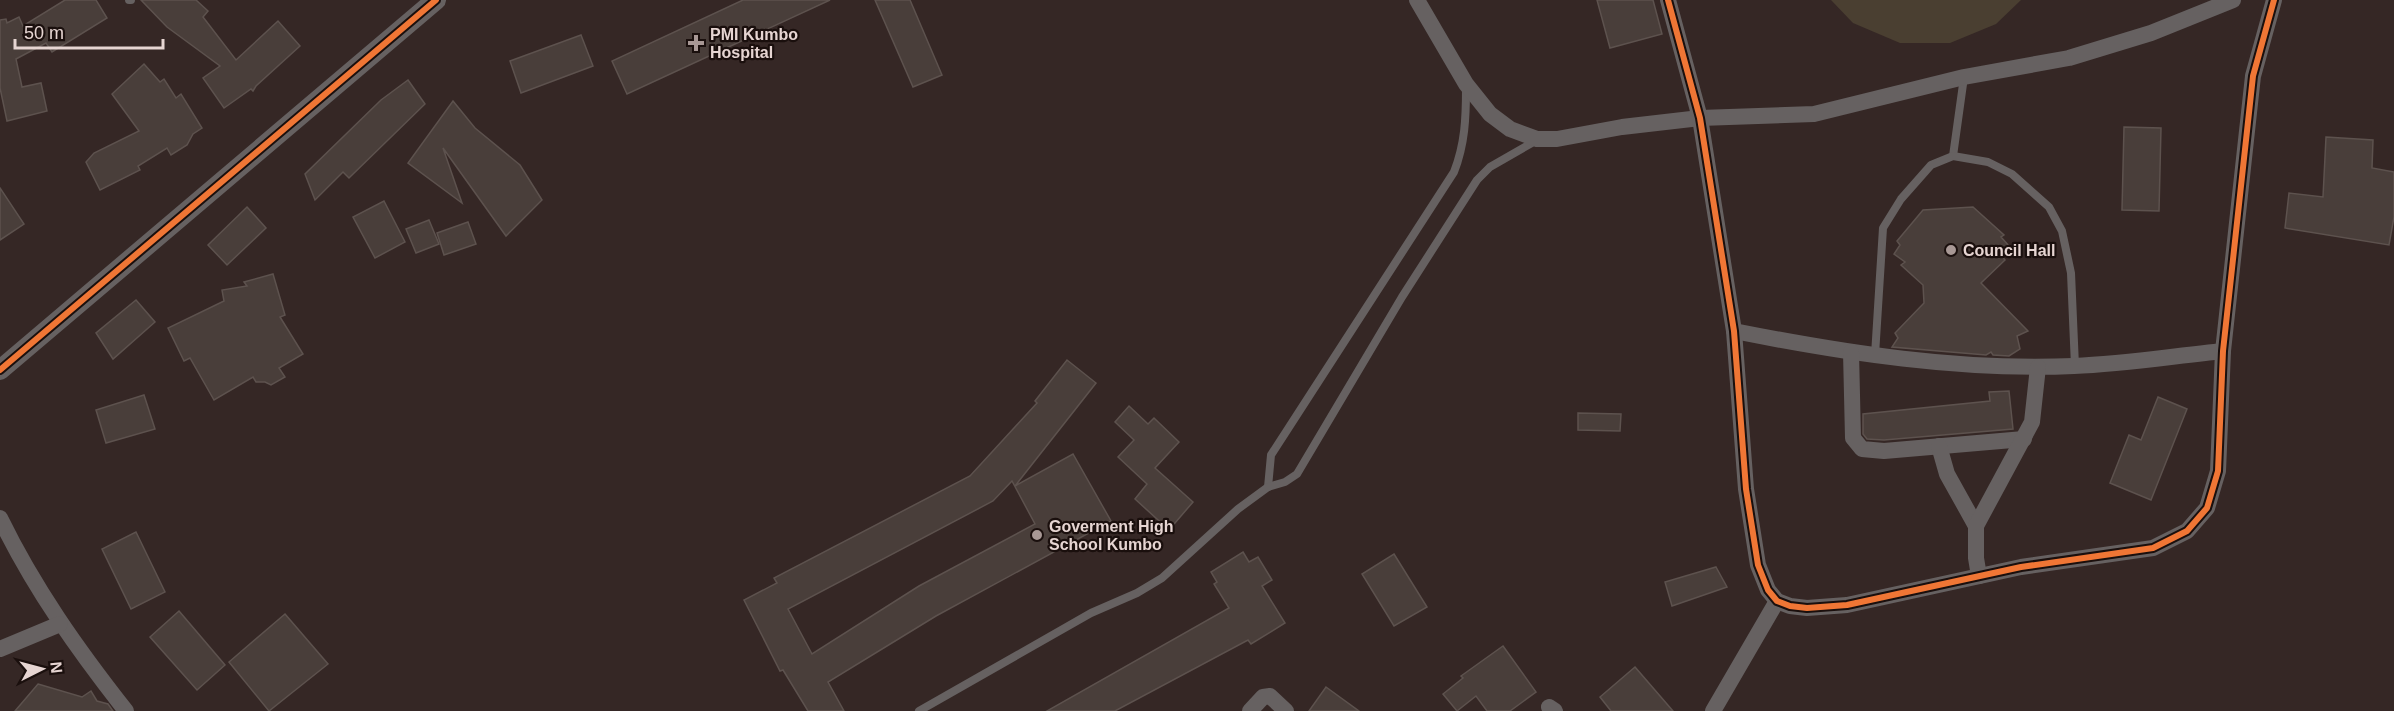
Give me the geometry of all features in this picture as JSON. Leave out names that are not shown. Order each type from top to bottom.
[{"type":"street","points":[[0,370],[436,0]]},
{"type":"street","points":[[1416,0],[1466,84],[1490,114],[1510,129],[1537,140],[1700,118],[1814,114],[1964,77],[2069,58],[2151,33],[2233,0]]},
{"type":"street","points":[[1668,0],[1700,118],[1734,331],[1746,489],[1758,565],[1768,590],[1777,601],[1790,606],[1807,608],[1847,605],[1979,576],[2153,548],[2187,531],[2207,508],[2217,471],[2223,351],[2253,76],[2274,0]]},
{"type":"street","points":[[1734,331],[1851,352],[1973,365],[2075,366],[2223,351]]},
{"type":"street","points":[[1851,352],[1853,438],[1862,448],[1884,452],[2024,439]]},
{"type":"street","points":[[1979,576],[1976,558],[1976,526],[2032,422],[2038,367]]},
{"type":"street","points":[[1939,446],[1947,474],[1976,526]]},
{"type":"street","points":[[0,518],[16,551],[60,624],[126,711]]},
{"type":"street","points":[[1713,711],[1777,601]]},
{"type":"street","points":[[0,649],[60,624]]},
{"type":"street","points":[[1250,711],[1263,698],[1270,696],[1286,711]]},
{"type":"lane","points":[[1953,156],[1964,77]]},
{"type":"lane","points":[[1268,487],[1271,456],[1454,172],[1466,128],[1466,84]]},
{"type":"lane","points":[[919,711],[1091,613],[1137,593],[1162,578],[1238,509],[1268,487],[1285,482],[1297,474],[1402,297],[1477,180],[1490,167],[1537,140]]},
{"type":"lane","points":[[1875,355],[1883,228],[1901,199],[1931,165],[1953,156],[1988,162],[2012,174],[2049,207],[2062,231],[2071,273],[2075,366]]},
{"type":"shaded area","points":[[1831,0],[2021,0],[1996,24],[1950,43],[1900,43],[1853,23]]},
{"type":"building","points":[[65,0],[96,0],[107,18],[52,52],[46,43],[16,59],[22,87],[41,83],[47,111],[7,121],[0,88],[0,20],[6,19],[7,23],[19,17],[23,26]]},
{"type":"building","points":[[141,0],[196,0],[208,11],[203,17],[236,60],[278,21],[300,46],[253,91],[251,89],[224,108],[203,78],[220,66],[167,27]]},
{"type":"building","points":[[743,0],[830,0],[627,94],[612,61]]},
{"type":"building","points":[[875,0],[910,0],[942,75],[913,87]]},
{"type":"building","points":[[1597,0],[1653,0],[1662,34],[1610,48]]},
{"type":"building","points":[[581,35],[593,66],[521,93],[510,61]]},
{"type":"building","points":[[144,64],[160,82],[164,79],[176,98],[181,94],[202,128],[193,134],[187,145],[171,155],[167,148],[138,166],[140,170],[100,190],[86,162],[94,153],[139,131],[112,94]]},
{"type":"building","points":[[408,80],[425,104],[349,178],[343,172],[315,200],[305,174],[381,100]]},
{"type":"building","points":[[453,101],[475,128],[520,165],[542,200],[506,236],[443,148],[462,203],[408,163]]},
{"type":"building","points":[[2124,127],[2161,128],[2159,211],[2122,210]]},
{"type":"building","points":[[2326,137],[2373,140],[2372,168],[2394,172],[2394,217],[2389,245],[2285,228],[2289,193],[2323,197]]},
{"type":"building","points":[[0,188],[24,224],[0,240]]},
{"type":"building","points":[[384,201],[405,242],[375,258],[353,217]]},
{"type":"building","points":[[247,207],[266,228],[227,265],[208,245]]},
{"type":"building","points":[[1973,207],[2004,235],[2001,237],[2009,246],[2000,254],[2005,260],[1981,283],[2028,331],[2017,336],[2020,349],[2009,356],[1993,355],[1991,352],[1986,355],[1892,347],[1898,338],[1895,333],[1924,303],[1923,285],[1901,265],[1905,262],[1894,254],[1900,245],[1897,241],[1923,210]]},
{"type":"building","points":[[429,220],[439,244],[416,253],[406,229]]},
{"type":"building","points":[[468,222],[476,244],[444,255],[437,233]]},
{"type":"building","points":[[273,274],[285,315],[280,317],[303,354],[279,368],[285,377],[271,385],[256,382],[253,377],[214,400],[190,358],[184,361],[168,328],[224,301],[222,290],[247,286],[244,282]]},
{"type":"building","points":[[136,300],[155,322],[113,359],[96,333]]},
{"type":"building","points":[[1067,360],[1096,383],[1015,486],[1073,454],[1111,521],[936,616],[828,682],[844,711],[808,711],[783,670],[780,671],[744,600],[777,583],[774,578],[970,476],[1037,403],[1035,401]],"holes":[[[1012,481],[1035,524],[919,586],[812,654],[788,609],[993,501]]]},
{"type":"building","points":[[2009,391],[2013,429],[1884,440],[1867,439],[1863,434],[1863,414],[1990,401],[1989,392]]},
{"type":"building","points":[[144,395],[155,429],[106,443],[96,410]]},
{"type":"building","points":[[2158,397],[2187,409],[2151,500],[2110,483],[2129,435],[2141,440]]},
{"type":"building","points":[[1129,406],[1148,424],[1154,418],[1179,442],[1155,468],[1193,502],[1169,530],[1135,499],[1147,484],[1118,457],[1134,440],[1115,422]]},
{"type":"building","points":[[1578,413],[1621,414],[1620,431],[1578,430]]},
{"type":"building","points":[[136,532],[165,592],[131,609],[102,549]]},
{"type":"building","points":[[1243,552],[1249,562],[1258,557],[1272,580],[1262,586],[1285,623],[1251,644],[1248,640],[1115,711],[1047,711],[1229,608],[1214,584],[1217,582],[1211,572]]},
{"type":"building","points":[[1394,554],[1427,607],[1394,626],[1362,574]]},
{"type":"building","points":[[1716,567],[1727,587],[1672,606],[1665,582]]},
{"type":"building","points":[[179,611],[225,665],[197,690],[150,637]]},
{"type":"building","points":[[285,614],[328,664],[269,711],[229,662]]},
{"type":"building","points":[[1503,646],[1536,692],[1510,711],[1487,711],[1476,696],[1457,711],[1443,694],[1463,678],[1461,676]]},
{"type":"building","points":[[1635,667],[1673,711],[1611,711],[1600,697]]},
{"type":"building","points":[[38,684],[82,697],[91,691],[97,701],[108,704],[113,711],[15,711]]},
{"type":"building","points":[[1326,687],[1359,711],[1309,711]]},
{"type":"cycle path","points":[[0,370],[436,0]]},
{"type":"cycle path","points":[[1668,0],[1700,118],[1734,331],[1746,489],[1758,565],[1768,590],[1777,601],[1790,606],[1807,608],[1847,605],[2021,567],[2153,548],[2187,531],[2207,508],[2218,471],[2223,351],[2253,76],[2274,0]]},
{"type":"place","name":"PMI Kumbo Hospital","points":[[696,43]]},
{"type":"place","name":"Council Hall","points":[[1951,250]]},
{"type":"place","name":"Goverment High School Kumbo","points":[[1037,535]]}]
